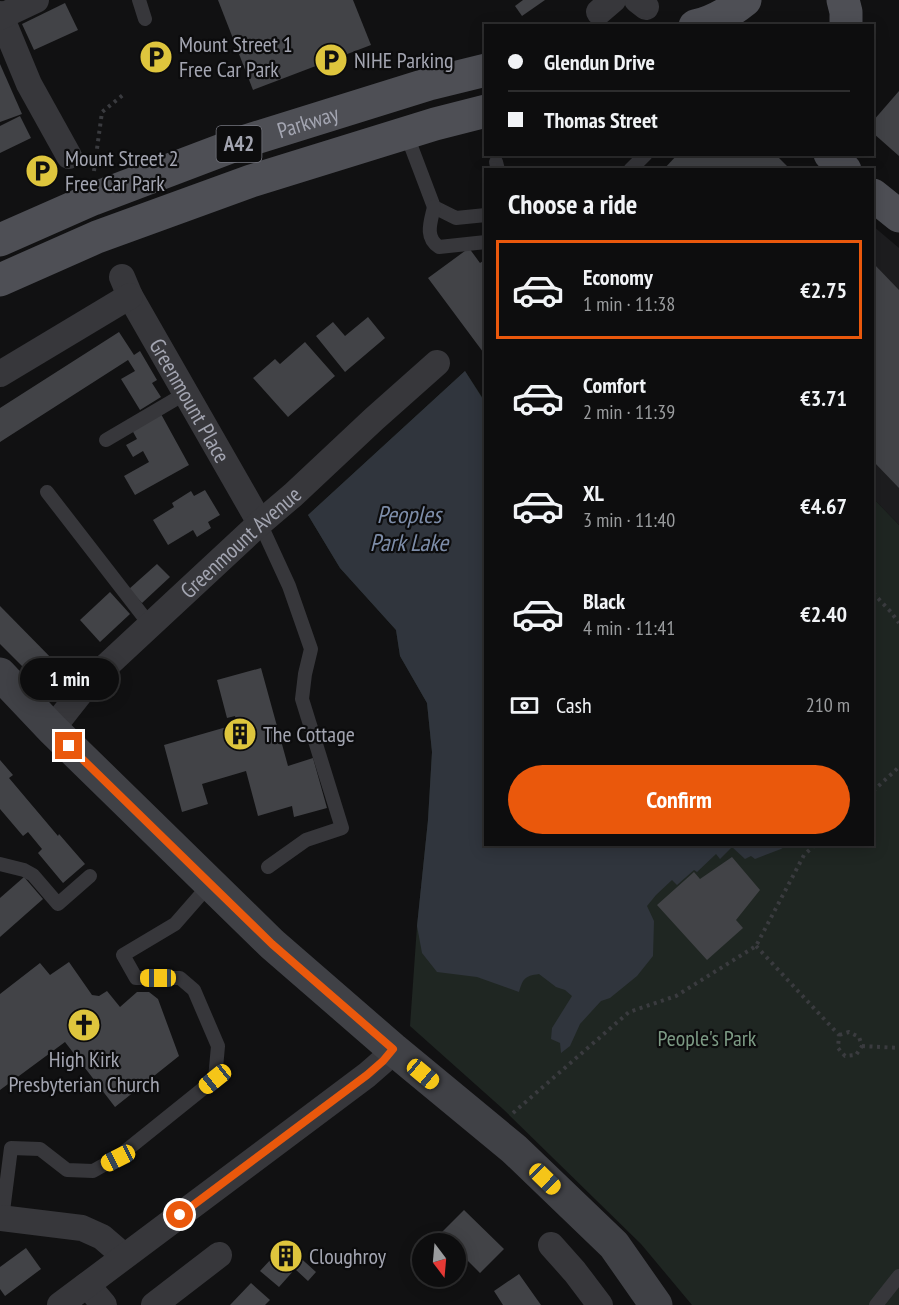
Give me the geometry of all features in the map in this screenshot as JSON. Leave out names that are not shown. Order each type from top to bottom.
[{"type":"main road","points":[[703,24],[729,12],[746,0]]},
{"type":"main road","points":[[749,24],[748,19],[752,0]]},
{"type":"main road","points":[[843,0],[846,24]]},
{"type":"main road","name":"Parkway","points":[[0,240],[93,198],[246,141],[429,84],[484,70]]},
{"type":"main road","name":"Parkway","points":[[0,280],[98,237],[251,181],[484,112]]},
{"type":"main road","points":[[832,156],[843,168]]},
{"type":"main road","points":[[874,196],[899,216]]},
{"type":"street","points":[[36,0],[0,16],[29,84],[69,156]]},
{"type":"street","name":"Greenmount Place","points":[[0,374],[126,286],[260,523]]},
{"type":"street","name":"Greenmount Avenue","points":[[52,729],[89,682],[436,363]]},
{"type":"street","points":[[0,674],[52,729],[272,944],[393,1049],[514,1149],[614,1245],[656,1305]]},
{"type":"street","points":[[60,1305],[367,1075],[393,1049]]},
{"type":"street","points":[[1,1219],[82,1228],[102,1237],[124,1256]]},
{"type":"street","points":[[551,1245],[600,1305]]},
{"type":"street","points":[[154,1305],[219,1255]]},
{"type":"street","points":[[87,1285],[104,1305]]},
{"type":"lane","points":[[139,0],[145,19]]},
{"type":"lane","points":[[406,133],[434,207],[429,231],[433,243],[439,247],[484,242]]},
{"type":"lane","points":[[632,168],[644,156]]},
{"type":"lane","points":[[434,207],[456,218],[484,215]]},
{"type":"lane","points":[[106,440],[186,393]]},
{"type":"lane","points":[[47,492],[150,625]]},
{"type":"lane","points":[[260,523],[289,586],[311,649],[302,699],[342,828],[306,840],[268,867]]},
{"type":"lane","points":[[0,864],[24,870],[33,875],[58,904],[90,876]]},
{"type":"lane","points":[[1,1219],[5,1150],[40,1149],[67,1170],[93,1171],[118,1158],[215,1079],[218,1046],[194,990],[180,978],[136,978],[123,955],[175,924],[210,884]]},
{"type":"lane","points":[[876,1305],[899,1276]]},
{"type":"path","points":[[93,176],[102,112],[123,95]]},
{"type":"path","points":[[874,594],[899,623]]},
{"type":"path","points":[[874,790],[899,766]]},
{"type":"path","points":[[493,1131],[629,1012],[676,996],[756,946],[804,855],[814,846]]},
{"type":"path","points":[[756,946],[839,1035],[838,1048],[845,1056],[856,1055],[862,1046]]},
{"type":"path","points":[[839,1035],[849,1032],[859,1037],[862,1046]]},
{"type":"path","points":[[862,1046],[899,1048]]},
{"type":"shaded area","points":[[874,227],[899,248],[899,525],[874,499]]},
{"type":"green space","name":"People's Park","points":[[465,371],[484,400],[484,846],[874,846],[874,499],[899,525],[899,1305],[692,1305],[641,1244],[503,1109],[410,1026],[432,752],[427,703],[400,656],[396,630],[340,568],[308,515]]},
{"type":"water","name":"Peoples Park Lake","points":[[465,371],[484,401],[484,846],[786,846],[755,859],[751,856],[745,859],[732,847],[720,859],[716,854],[697,872],[694,870],[677,885],[672,880],[647,906],[654,921],[653,956],[637,976],[610,998],[601,1001],[580,1024],[570,1046],[561,1053],[560,1043],[551,1039],[552,1028],[572,996],[565,990],[556,987],[539,974],[525,979],[519,992],[477,977],[437,972],[422,953],[417,926],[428,820],[432,752],[427,703],[400,656],[396,630],[340,568],[308,515]]},
{"type":"building","points":[[218,0],[353,0],[371,45],[253,90]]},
{"type":"building","points":[[523,0],[545,0],[522,16],[515,6]]},
{"type":"building","points":[[65,3],[78,30],[34,50],[22,24]]},
{"type":"building","points":[[0,64],[22,114],[0,122]]},
{"type":"building","points":[[899,91],[899,156],[874,134],[874,120]]},
{"type":"building","points":[[20,116],[31,138],[0,153],[0,126]]},
{"type":"building","points":[[676,156],[777,156],[789,168],[665,168]]},
{"type":"building","points":[[469,248],[480,263],[484,260],[484,353],[428,278]]},
{"type":"building","points":[[874,264],[899,290],[899,488],[874,462]]},
{"type":"building","points":[[368,317],[385,338],[345,372],[316,336],[333,322],[345,336]]},
{"type":"building","points":[[119,332],[134,355],[140,351],[157,380],[152,383],[161,397],[140,410],[121,379],[135,371],[128,360],[0,442],[0,408]]},
{"type":"building","points":[[305,342],[335,376],[288,417],[253,378],[275,359],[280,364]]},
{"type":"building","points":[[161,414],[189,465],[135,495],[124,476],[149,462],[143,451],[133,457],[126,445],[137,439],[132,430]]},
{"type":"building","points":[[205,490],[220,515],[208,522],[211,528],[197,537],[193,530],[168,545],[153,520],[174,507],[172,503],[191,491],[194,496]]},
{"type":"building","points":[[157,564],[170,577],[142,603],[129,589]]},
{"type":"building","points":[[110,592],[130,614],[100,642],[80,620]]},
{"type":"building","points":[[0,606],[60,667],[41,685],[0,644]]},
{"type":"building","name":"The Cottage","points":[[261,668],[288,766],[313,758],[327,808],[294,817],[292,806],[258,816],[246,771],[202,784],[208,804],[182,812],[164,745],[237,724],[235,716],[227,718],[217,680]]},
{"type":"building","points":[[0,760],[13,775],[9,778],[85,864],[63,883],[38,853],[42,849],[28,832],[23,836],[0,809]]},
{"type":"building","points":[[732,857],[760,890],[736,920],[743,928],[707,960],[657,905],[694,872],[700,879]]},
{"type":"building","points":[[24,877],[43,899],[0,937],[0,898]]},
{"type":"building","name":"High Kirk Presbyterian Church","points":[[69,962],[92,995],[99,996],[107,991],[120,1007],[137,992],[149,992],[158,999],[179,1056],[115,1107],[65,1042],[0,1090],[0,994],[40,963],[50,975]]},
{"type":"building","points":[[464,1210],[504,1249],[480,1273],[466,1259],[466,1233],[441,1233]]},
{"type":"building","name":"Cloughroy","points":[[285,1244],[316,1272],[308,1281],[295,1269],[279,1287],[260,1271]]},
{"type":"building","points":[[26,1248],[41,1269],[5,1296],[0,1289],[0,1267]]},
{"type":"building","points":[[519,1274],[541,1305],[503,1305],[494,1291]]},
{"type":"building","points":[[251,1283],[270,1300],[265,1305],[230,1305]]},
{"type":"place","name":"Mount Street 1 Free Car Park","points":[[156,57]]},
{"type":"place","name":"NIHE Parking","points":[[331,60]]},
{"type":"place","name":"Mount Street 2 Free Car Park","points":[[42,171]]},
{"type":"place","name":"The Cottage","points":[[240,734]]},
{"type":"place","name":"High Kirk Presbyterian Church","points":[[84,1025]]},
{"type":"place","name":"Cloughroy","points":[[286,1256]]},
{"type":"route","points":[[69,746],[272,944],[393,1049],[367,1075],[180,1215]]}]
